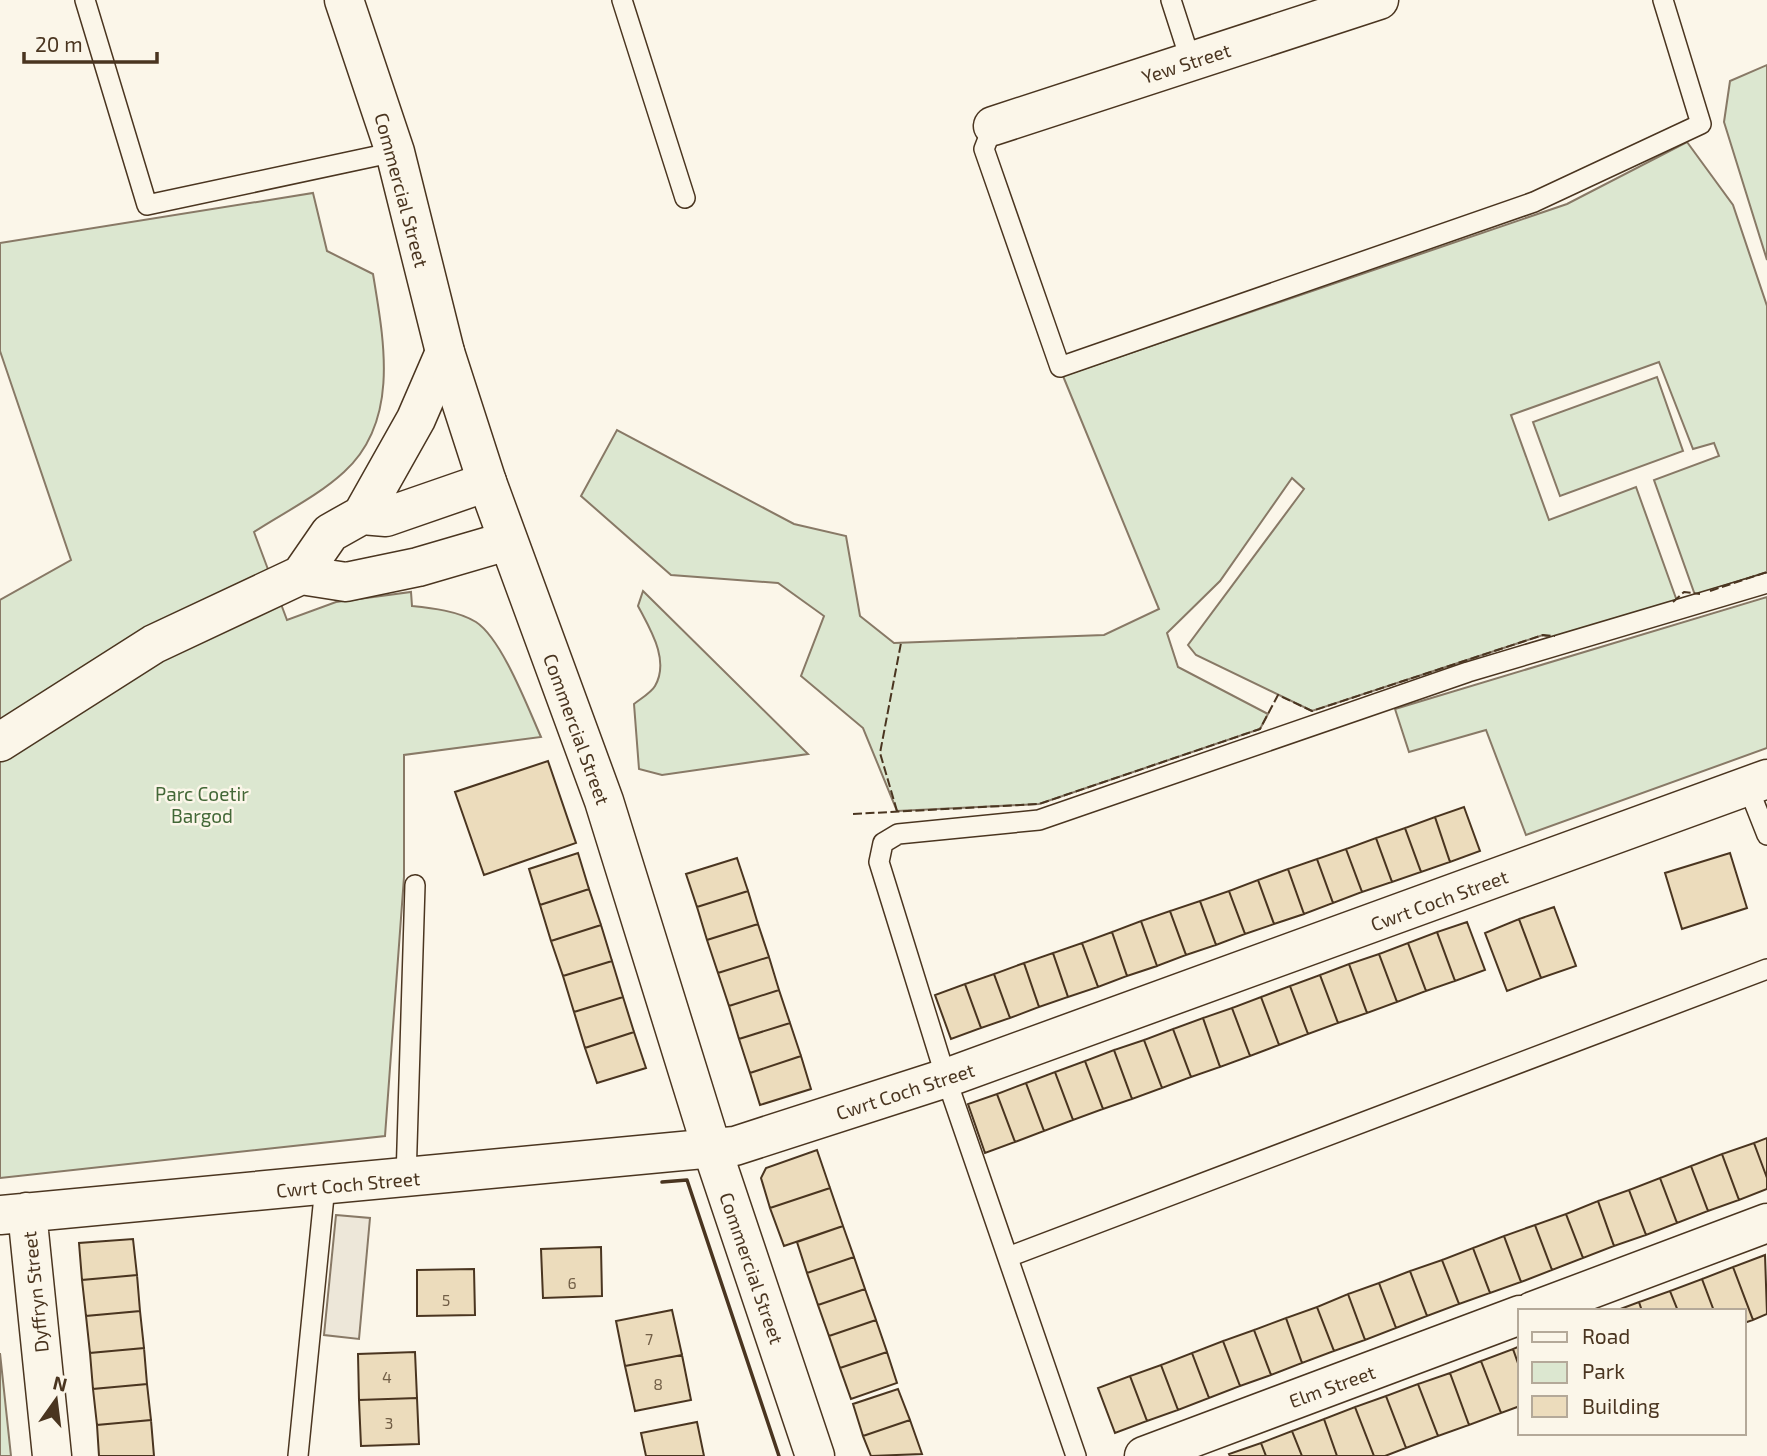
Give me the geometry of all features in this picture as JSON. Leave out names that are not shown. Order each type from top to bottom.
[{"type":"street","name":"Commercial Street","points":[[344,0],[394,152],[445,352],[487,482],[604,801],[712,1149],[815,1456]]},
{"type":"street","name":"Yew Street","points":[[993,126],[1379,0]]},
{"type":"street","points":[[0,742],[154,644],[301,575],[330,533],[362,515],[416,419],[445,352]]},
{"type":"street","points":[[362,515],[386,517],[487,482]]},
{"type":"street","points":[[301,575],[345,582],[418,567],[507,541]]},
{"type":"street","name":"Cwrt Coch Street","points":[[13,1213],[406,1179],[735,1146],[946,1078],[1757,783]]},
{"type":"street","name":"Dyffryn Street","points":[[13,1213],[52,1456]]},
{"type":"street","points":[[1538,1309],[1767,1223]]},
{"type":"street","name":"Elm Street","points":[[1144,1456],[1518,1316]]},
{"type":"lane","points":[[85,0],[147,205],[394,152]]},
{"type":"lane","points":[[622,0],[685,198]]},
{"type":"lane","points":[[1171,0],[1191,62]]},
{"type":"lane","points":[[993,126],[984,149],[1060,367],[1534,202],[1701,124],[1663,0]]},
{"type":"lane","points":[[1076,1456],[946,1078],[879,862],[883,844],[898,834],[1039,820],[1442,680],[1767,583]]},
{"type":"lane","points":[[1757,783],[1767,835]]},
{"type":"lane","points":[[406,1179],[415,885]]},
{"type":"lane","points":[[1008,1257],[1767,969]]},
{"type":"lane","points":[[298,1456],[325,1186]]},
{"type":"green space","points":[[1767,65],[1767,260],[1724,122],[1730,81]]},
{"type":"green space","points":[[1687,142],[1733,205],[1767,306],[1767,572],[1695,595],[1654,480],[1719,456],[1714,443],[1693,449],[1659,362],[1511,415],[1549,520],[1636,487],[1677,601],[1552,638],[1543,635],[1312,711],[1196,655],[1188,645],[1304,489],[1292,478],[1220,581],[1167,633],[1178,667],[1268,714],[1260,729],[1039,804],[897,811],[863,728],[801,676],[824,616],[778,583],[671,575],[581,496],[617,430],[794,524],[846,536],[860,616],[894,643],[1104,635],[1159,609],[1063,376],[1567,204]]},
{"type":"green space","name":"Parc Coetir Bargod","points":[[313,193],[327,251],[373,274],[381,326],[384,379],[381,405],[374,429],[362,452],[344,472],[323,489],[254,532],[287,620],[336,602],[411,592],[412,606],[469,618],[486,631],[505,658],[541,737],[404,755],[404,877],[385,1136],[0,1178],[0,600],[71,560],[0,351],[0,243]]},
{"type":"green space","points":[[1657,377],[1683,451],[1560,496],[1533,422]]},
{"type":"green space","points":[[643,591],[808,754],[662,775],[639,769],[634,704],[655,686],[660,666],[657,645],[638,606]]},
{"type":"green space","points":[[1767,597],[1767,748],[1526,835],[1486,730],[1409,752],[1395,709]]},
{"type":"green space","points":[[0,1353],[11,1456],[0,1456]]},
{"type":"shaded area","points":[[336,1215],[370,1218],[359,1339],[324,1335]]},
{"type":"building","points":[[548,761],[576,843],[484,875],[455,792]]},
{"type":"building","points":[[1464,807],[1480,851],[1450,862],[1435,817]]},
{"type":"building","points":[[1435,817],[1450,862],[1421,872],[1405,828]]},
{"type":"building","points":[[1405,828],[1421,872],[1392,882],[1376,838]]},
{"type":"building","points":[[1376,838],[1392,882],[1362,892],[1346,849]]},
{"type":"building","points":[[1346,849],[1362,892],[1333,903],[1317,859]]},
{"type":"building","points":[[578,853],[589,889],[540,905],[529,869]]},
{"type":"building","points":[[1730,853],[1747,908],[1682,929],[1665,873]]},
{"type":"building","points":[[737,858],[748,891],[697,907],[686,874]]},
{"type":"building","points":[[1317,859],[1333,903],[1304,914],[1288,869]]},
{"type":"building","points":[[1288,869],[1304,914],[1274,924],[1258,880]]},
{"type":"building","points":[[1258,880],[1274,924],[1245,934],[1229,891]]},
{"type":"building","points":[[589,889],[601,925],[551,941],[540,905]]},
{"type":"building","points":[[748,891],[758,924],[707,940],[697,907]]},
{"type":"building","points":[[1229,891],[1245,934],[1216,945],[1200,901]]},
{"type":"building","points":[[1200,901],[1216,945],[1186,955],[1170,911]]},
{"type":"building","points":[[1554,907],[1576,966],[1541,978],[1519,919]]},
{"type":"building","points":[[1170,911],[1186,955],[1157,966],[1141,921]]},
{"type":"building","points":[[1519,919],[1541,978],[1507,991],[1485,933]]},
{"type":"building","points":[[1141,921],[1157,966],[1127,976],[1112,932]]},
{"type":"building","points":[[1467,922],[1485,970],[1455,981],[1437,932]]},
{"type":"building","points":[[758,924],[769,957],[718,973],[707,940]]},
{"type":"building","points":[[601,925],[612,961],[563,976],[551,941]]},
{"type":"building","points":[[1112,932],[1127,976],[1098,987],[1082,943]]},
{"type":"building","points":[[1437,932],[1455,981],[1426,991],[1408,943]]},
{"type":"building","points":[[1082,943],[1098,987],[1068,997],[1053,953]]},
{"type":"building","points":[[1408,943],[1426,991],[1397,1002],[1379,954]]},
{"type":"building","points":[[1053,953],[1068,997],[1039,1007],[1024,963]]},
{"type":"building","points":[[1379,954],[1397,1002],[1367,1013],[1349,964]]},
{"type":"building","points":[[769,957],[779,990],[729,1006],[718,973]]},
{"type":"building","points":[[612,961],[623,997],[574,1012],[563,976]]},
{"type":"building","points":[[1024,963],[1039,1007],[1010,1018],[994,974]]},
{"type":"building","points":[[1349,964],[1367,1013],[1338,1023],[1320,975]]},
{"type":"building","points":[[994,974],[1010,1018],[981,1028],[965,984]]},
{"type":"building","points":[[1320,975],[1338,1023],[1308,1034],[1290,986]]},
{"type":"building","points":[[965,984],[981,1028],[951,1039],[935,995]]},
{"type":"building","points":[[1290,986],[1308,1034],[1279,1045],[1261,997]]},
{"type":"building","points":[[779,990],[790,1023],[739,1039],[729,1006]]},
{"type":"building","points":[[623,997],[634,1032],[585,1048],[574,1012]]},
{"type":"building","points":[[1261,997],[1279,1045],[1250,1056],[1232,1008]]},
{"type":"building","points":[[1232,1008],[1250,1056],[1220,1067],[1203,1018]]},
{"type":"building","points":[[1203,1018],[1220,1067],[1191,1077],[1173,1029]]},
{"type":"building","points":[[790,1023],[801,1056],[750,1073],[739,1039]]},
{"type":"building","points":[[1173,1029],[1191,1077],[1162,1088],[1144,1040]]},
{"type":"building","points":[[634,1032],[646,1068],[597,1083],[585,1048]]},
{"type":"building","points":[[1144,1040],[1162,1088],[1132,1099],[1114,1050]]},
{"type":"building","points":[[1114,1050],[1132,1099],[1103,1109],[1085,1061]]},
{"type":"building","points":[[801,1056],[811,1089],[760,1105],[750,1073]]},
{"type":"building","points":[[1085,1061],[1103,1109],[1073,1120],[1055,1072]]},
{"type":"building","points":[[1055,1072],[1073,1120],[1044,1131],[1026,1083]]},
{"type":"building","points":[[1026,1083],[1044,1131],[1015,1142],[997,1094]]},
{"type":"building","points":[[997,1094],[1015,1142],[985,1153],[968,1104]]},
{"type":"building","points":[[1767,1138],[1767,1178],[1754,1143]]},
{"type":"building","points":[[1754,1143],[1767,1178],[1767,1189],[1739,1200],[1722,1154]]},
{"type":"building","points":[[817,1150],[830,1188],[770,1208],[761,1178],[766,1168]]},
{"type":"building","points":[[1722,1154],[1739,1200],[1708,1211],[1691,1166]]},
{"type":"building","points":[[1691,1166],[1708,1211],[1677,1223],[1660,1178]]},
{"type":"building","points":[[1660,1178],[1677,1223],[1646,1235],[1629,1190]]},
{"type":"building","points":[[830,1188],[843,1226],[784,1246],[770,1208]]},
{"type":"building","points":[[1629,1190],[1646,1235],[1614,1246],[1598,1201]]},
{"type":"building","points":[[1598,1201],[1614,1246],[1583,1258],[1566,1214]]},
{"type":"building","points":[[1566,1214],[1583,1258],[1552,1270],[1535,1225]]},
{"type":"building","points":[[1535,1225],[1552,1270],[1521,1282],[1504,1236]]},
{"type":"building","points":[[843,1226],[854,1257],[807,1273],[797,1242]]},
{"type":"building","points":[[1504,1236],[1521,1282],[1490,1293],[1473,1248]]},
{"type":"building","points":[[133,1239],[137,1275],[82,1280],[79,1243]]},
{"type":"building","points":[[601,1247],[602,1296],[543,1298],[541,1249]]},
{"type":"building","points":[[1473,1248],[1490,1293],[1459,1304],[1442,1260]]},
{"type":"building","points":[[1765,1255],[1767,1314],[1753,1320],[1733,1267]]},
{"type":"building","points":[[854,1257],[865,1289],[818,1305],[807,1273]]},
{"type":"building","points":[[1442,1260],[1459,1304],[1427,1316],[1410,1271]]},
{"type":"building","points":[[1733,1267],[1753,1320],[1746,1322],[1746,1309],[1713,1309],[1702,1279]]},
{"type":"building","points":[[474,1269],[475,1315],[417,1316],[417,1270]]},
{"type":"building","points":[[1410,1271],[1427,1316],[1396,1328],[1379,1283]]},
{"type":"building","points":[[137,1275],[140,1311],[86,1316],[82,1280]]},
{"type":"building","points":[[1702,1279],[1713,1309],[1677,1309],[1670,1291]]},
{"type":"building","points":[[1379,1283],[1396,1328],[1365,1340],[1348,1294]]},
{"type":"building","points":[[865,1289],[876,1320],[829,1336],[818,1305]]},
{"type":"building","points":[[1670,1291],[1677,1309],[1641,1309],[1639,1302]]},
{"type":"building","points":[[1348,1294],[1365,1340],[1334,1351],[1317,1307]]},
{"type":"building","points":[[1639,1302],[1641,1309],[1620,1309]]},
{"type":"building","points":[[1317,1307],[1334,1351],[1302,1363],[1286,1318]]},
{"type":"building","points":[[672,1310],[682,1355],[625,1366],[616,1321]]},
{"type":"building","points":[[140,1311],[144,1348],[90,1353],[86,1316]]},
{"type":"building","points":[[1286,1318],[1302,1363],[1271,1375],[1254,1330]]},
{"type":"building","points":[[876,1320],[887,1352],[840,1368],[829,1336]]},
{"type":"building","points":[[1254,1330],[1271,1375],[1240,1386],[1223,1341]]},
{"type":"building","points":[[1223,1341],[1240,1386],[1209,1398],[1192,1353]]},
{"type":"building","points":[[1518,1347],[1518,1363],[1513,1349]]},
{"type":"building","points":[[144,1348],[147,1384],[93,1389],[90,1353]]},
{"type":"building","points":[[1513,1349],[1518,1363],[1518,1407],[1501,1413],[1481,1361]]},
{"type":"building","points":[[415,1352],[417,1398],[359,1400],[358,1354]]},
{"type":"building","points":[[887,1352],[897,1383],[851,1399],[840,1368]]},
{"type":"building","points":[[1192,1353],[1209,1398],[1178,1410],[1161,1365]]},
{"type":"building","points":[[682,1355],[691,1400],[635,1411],[625,1366]]},
{"type":"building","points":[[1481,1361],[1501,1413],[1469,1425],[1450,1373]]},
{"type":"building","points":[[1161,1365],[1178,1410],[1147,1421],[1130,1376]]},
{"type":"building","points":[[1450,1373],[1469,1425],[1438,1436],[1418,1384]]},
{"type":"building","points":[[1130,1376],[1147,1421],[1115,1433],[1098,1388]]},
{"type":"building","points":[[147,1384],[151,1420],[97,1425],[93,1389]]},
{"type":"building","points":[[1418,1384],[1438,1436],[1406,1448],[1386,1396]]},
{"type":"building","points":[[898,1389],[910,1420],[863,1436],[853,1404]]},
{"type":"building","points":[[1386,1396],[1406,1448],[1385,1456],[1374,1456],[1355,1407]]},
{"type":"building","points":[[417,1398],[419,1444],[361,1446],[359,1400]]},
{"type":"building","points":[[1355,1407],[1374,1456],[1337,1456],[1324,1419]]},
{"type":"building","points":[[1324,1419],[1337,1456],[1302,1456],[1292,1431]]},
{"type":"building","points":[[151,1420],[154,1456],[99,1456],[97,1425]]},
{"type":"building","points":[[910,1420],[922,1454],[871,1456],[863,1436]]},
{"type":"building","points":[[697,1422],[704,1456],[646,1456],[641,1433]]},
{"type":"building","points":[[1292,1431],[1302,1456],[1266,1456],[1261,1443]]},
{"type":"building","points":[[1261,1443],[1266,1456],[1229,1454]]},
{"type":"fence","points":[[1710,591],[1767,572]]},
{"type":"fence","points":[[1673,602],[1684,592],[1700,594]]},
{"type":"fence","points":[[853,814],[1039,804],[1260,729],[1278,695],[1312,711],[1543,635],[1555,636]]},
{"type":"fence","points":[[897,811],[880,753],[901,643]]},
{"type":"wall","points":[[662,1182],[687,1180],[779,1456]]}]
